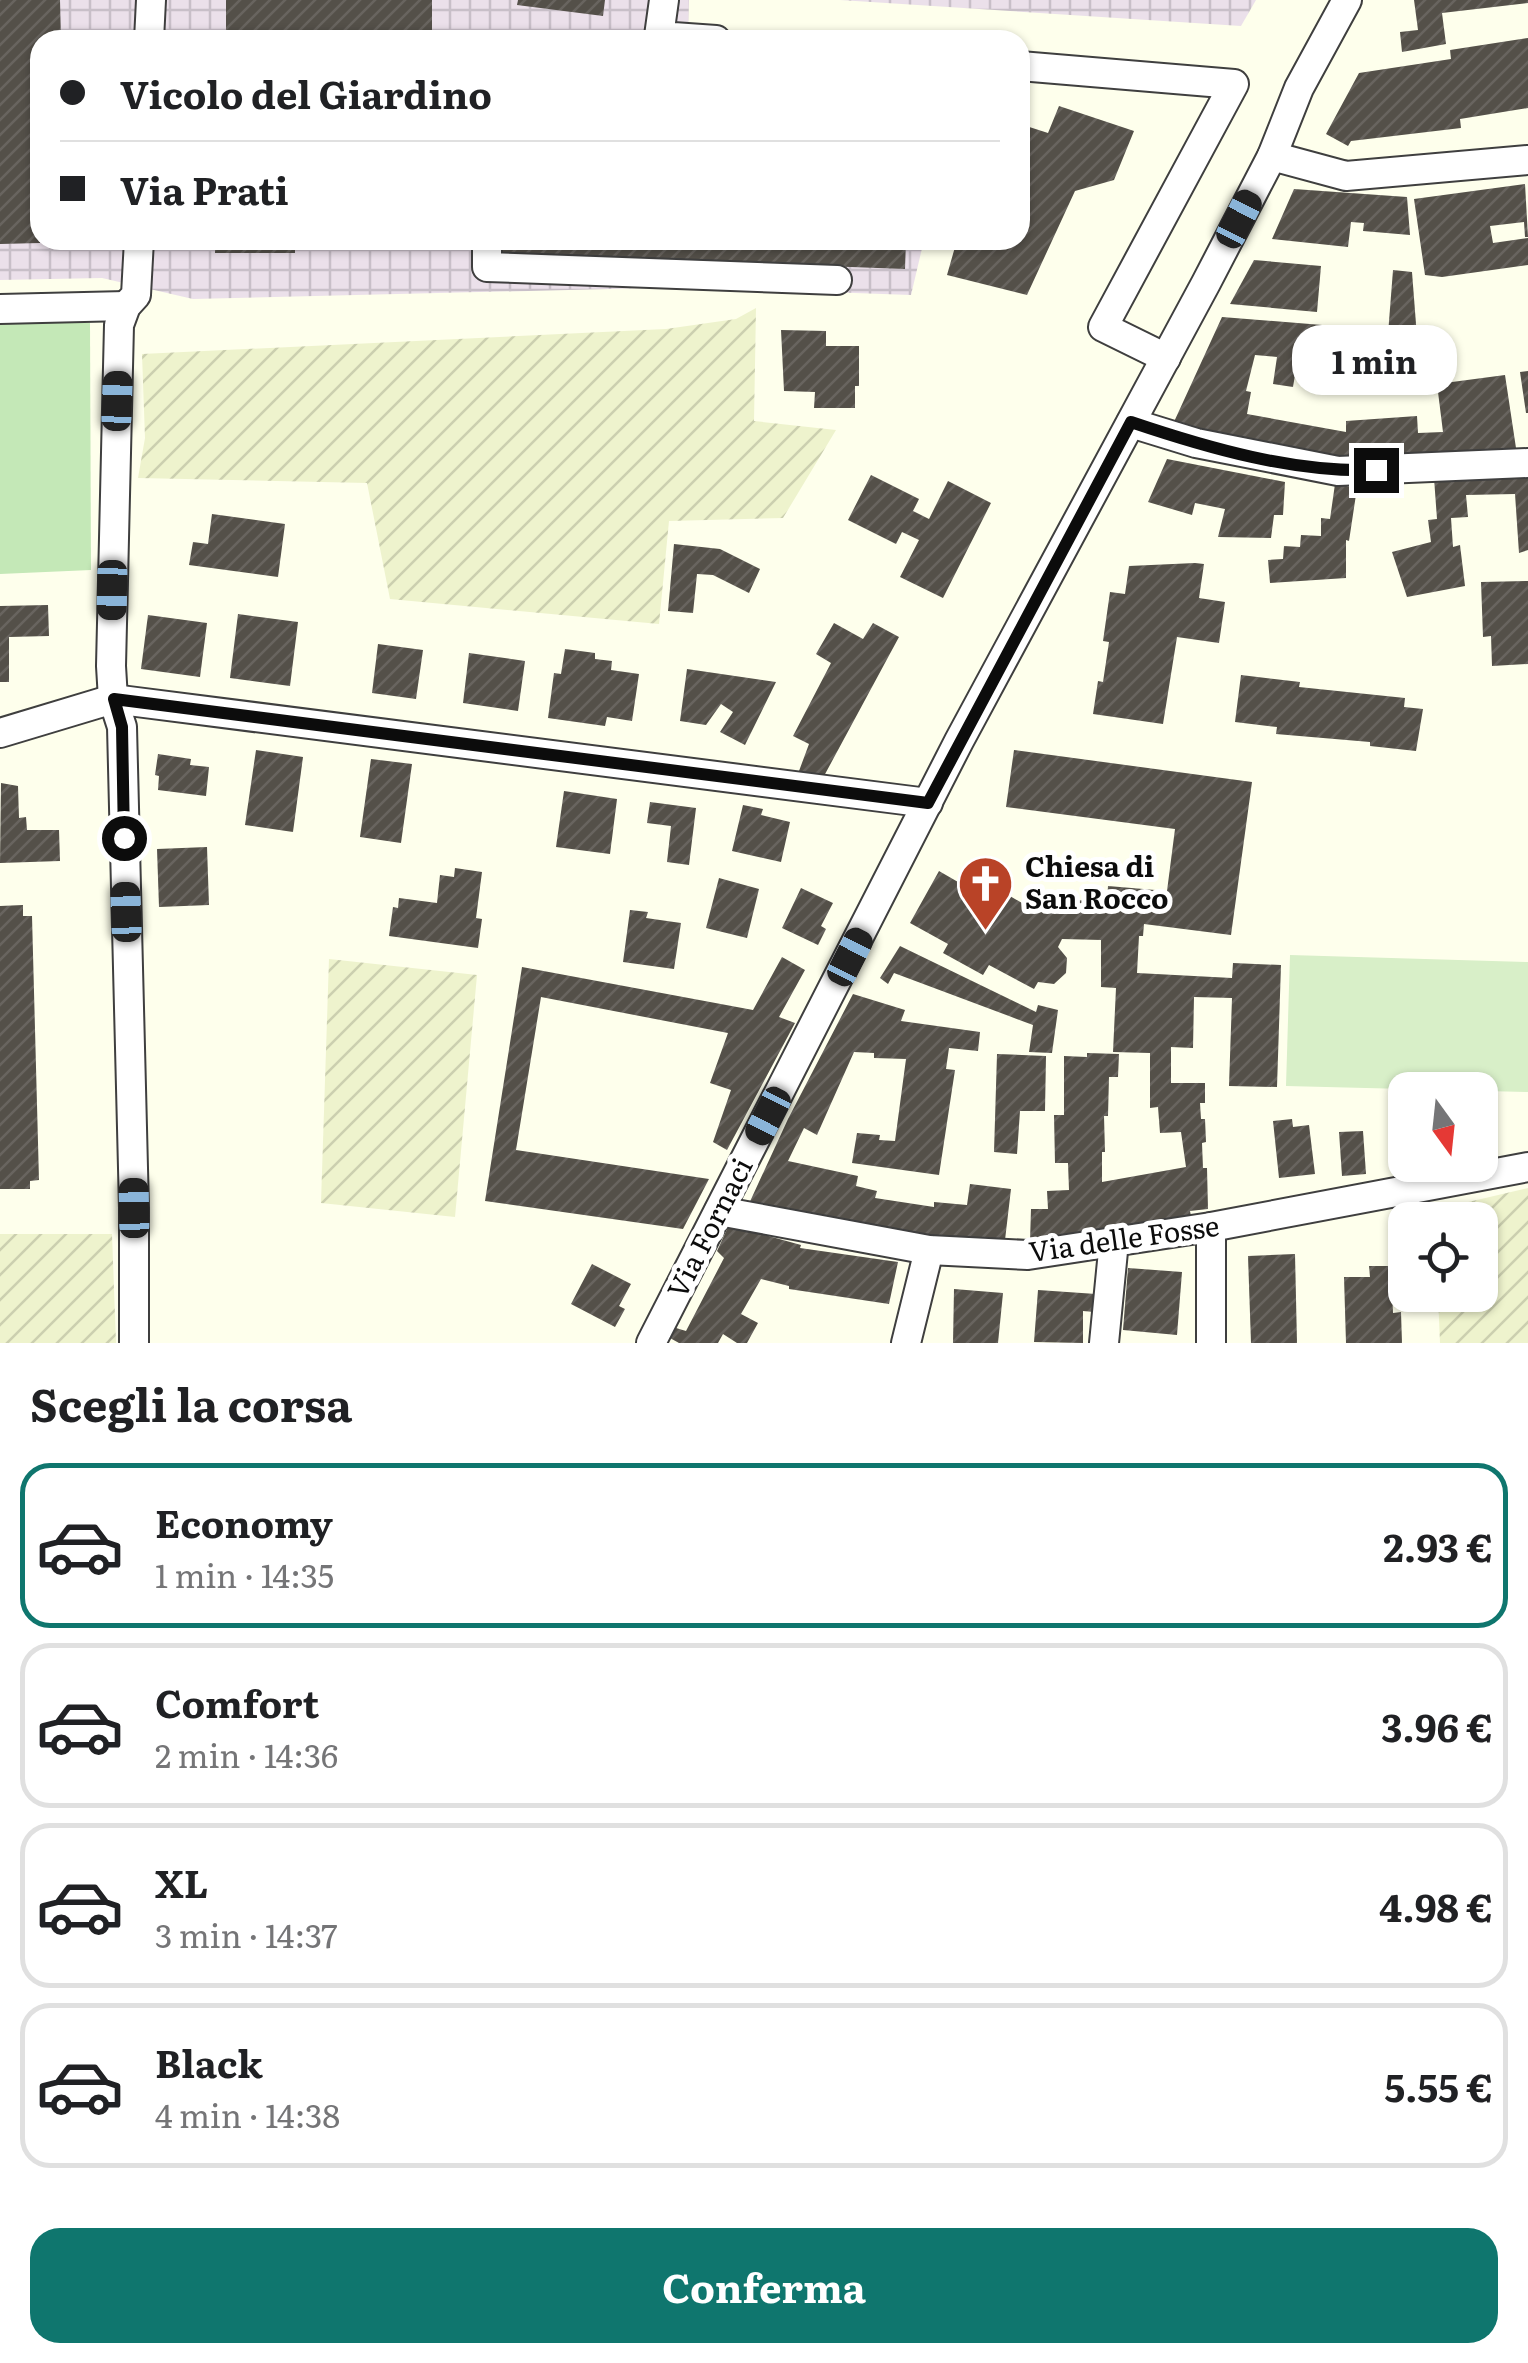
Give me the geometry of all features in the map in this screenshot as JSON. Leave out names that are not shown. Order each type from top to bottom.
[{"type":"street","points":[[150,30],[151,0]]},
{"type":"street","points":[[660,30],[664,0]]},
{"type":"street","name":"Via Fornaci","points":[[651,1343],[928,803],[1272,156],[1299,88],[1347,0]]},
{"type":"street","points":[[1030,67],[1234,84],[1103,327],[1166,358]]},
{"type":"street","points":[[1272,156],[1346,176],[1528,160]]},
{"type":"street","points":[[134,1343],[122,727],[111,666],[119,326],[126,306],[136,294],[138,250]]},
{"type":"street","points":[[487,250],[487,266],[837,280]]},
{"type":"street","points":[[0,309],[126,306]]},
{"type":"street","points":[[1131,422],[1196,444],[1338,471],[1528,464]]},
{"type":"street","points":[[0,733],[114,699],[928,803]]},
{"type":"street","name":"Via delle Fosse","points":[[718,1211],[928,1250],[1028,1255],[1211,1227],[1528,1167]]},
{"type":"street","points":[[1211,1227],[1211,1343]]},
{"type":"street","points":[[1104,1343],[1114,1240]]},
{"type":"street","points":[[906,1343],[928,1250]]},
{"type":"shaded area","points":[[0,0],[689,0],[688,30],[30,30],[30,250],[922,250],[911,295],[689,287],[193,299],[102,278],[0,280]]},
{"type":"shaded area","points":[[840,0],[1256,0],[1241,26]]},
{"type":"green space","points":[[756,308],[754,421],[836,430],[783,518],[669,521],[659,624],[390,599],[367,483],[138,478],[145,438],[142,354],[666,329],[736,319]]},
{"type":"green space","points":[[0,320],[90,323],[91,570],[0,574]]},
{"type":"green space","points":[[1290,955],[1528,962],[1528,1092],[1498,1091],[1498,1072],[1388,1072],[1388,1089],[1286,1086]]},
{"type":"green space","points":[[329,959],[477,975],[455,1217],[321,1203]]},
{"type":"green space","points":[[1528,1188],[1528,1343],[1440,1343],[1439,1312],[1498,1312],[1498,1202],[1468,1202]]},
{"type":"green space","points":[[0,1234],[112,1234],[116,1343],[0,1343]]},
{"type":"building","points":[[0,0],[60,0],[61,30],[30,30],[30,243],[0,244]]},
{"type":"building","points":[[226,0],[432,0],[432,30],[226,30]]},
{"type":"building","points":[[518,0],[605,0],[603,16],[517,5]]},
{"type":"building","points":[[1414,0],[1528,3],[1442,13],[1446,44],[1402,52],[1400,32],[1418,30]]},
{"type":"building","points":[[1528,38],[1528,108],[1460,119],[1461,128],[1351,141],[1348,146],[1326,134],[1359,73],[1451,59],[1450,50]]},
{"type":"building","points":[[1059,106],[1134,131],[1114,180],[1075,191],[1027,295],[947,275],[954,250],[1030,250],[1030,127],[1048,133]]},
{"type":"building","points":[[1525,184],[1528,237],[1524,222],[1490,226],[1493,243],[1528,238],[1528,265],[1442,277],[1425,275],[1414,199]]},
{"type":"building","points":[[1294,189],[1407,197],[1410,235],[1363,231],[1364,223],[1351,222],[1348,247],[1272,239]]},
{"type":"building","points":[[215,250],[295,250],[295,253]]},
{"type":"building","points":[[501,250],[906,250],[905,269],[501,254]]},
{"type":"building","points":[[1254,260],[1321,266],[1317,312],[1230,304]]},
{"type":"building","points":[[1393,270],[1412,272],[1417,337],[1388,334]]},
{"type":"building","points":[[1222,317],[1359,328],[1355,380],[1295,375],[1293,387],[1273,384],[1277,357],[1255,355],[1246,391],[1251,392],[1247,414],[1346,432],[1346,421],[1417,416],[1418,433],[1443,432],[1437,384],[1505,375],[1516,448],[1337,462],[1173,424]]},
{"type":"building","points":[[781,330],[826,331],[826,346],[859,346],[855,408],[814,408],[815,392],[784,391]]},
{"type":"building","points":[[1528,371],[1528,413],[1526,413],[1520,372]]},
{"type":"building","points":[[1167,459],[1285,482],[1283,515],[1274,515],[1271,538],[1218,537],[1225,509],[1195,503],[1192,515],[1148,502]]},
{"type":"building","points":[[1528,471],[1528,550],[1519,553],[1515,494],[1466,495],[1468,517],[1451,518],[1453,547],[1460,545],[1465,586],[1407,597],[1392,552],[1431,542],[1428,520],[1437,519],[1434,478]]},
{"type":"building","points":[[871,475],[919,499],[913,511],[929,519],[948,481],[991,503],[943,598],[900,577],[919,540],[902,532],[896,544],[848,520]]},
{"type":"building","points":[[1335,484],[1357,488],[1349,541],[1346,540],[1346,578],[1270,583],[1268,560],[1283,559],[1284,546],[1300,547],[1301,535],[1321,536],[1321,518],[1330,519]]},
{"type":"building","points":[[212,514],[285,524],[278,577],[189,565],[193,542],[208,544]]},
{"type":"building","points":[[674,544],[720,549],[760,569],[749,593],[713,575],[697,574],[693,613],[668,611]]},
{"type":"building","points":[[1204,564],[1199,598],[1225,602],[1219,643],[1177,637],[1163,724],[1093,714],[1109,642],[1103,641],[1110,592],[1125,594],[1129,566]]},
{"type":"building","points":[[1528,581],[1528,664],[1492,666],[1491,636],[1483,637],[1481,582]]},
{"type":"building","points":[[48,605],[49,636],[9,637],[9,682],[0,682],[0,606]]},
{"type":"building","points":[[238,614],[298,622],[290,686],[230,678]]},
{"type":"building","points":[[148,615],[207,623],[200,677],[141,669]]},
{"type":"building","points":[[834,623],[863,639],[873,623],[899,637],[824,776],[799,771],[809,744],[793,736],[831,663],[816,654]]},
{"type":"building","points":[[378,644],[423,650],[416,699],[372,693]]},
{"type":"building","points":[[565,649],[595,653],[595,659],[612,661],[611,670],[639,674],[632,721],[607,717],[605,726],[548,718],[554,673],[561,674]]},
{"type":"building","points":[[469,653],[525,661],[518,711],[463,703]]},
{"type":"building","points":[[687,669],[776,682],[745,745],[720,732],[733,712],[721,704],[706,725],[680,721]]},
{"type":"building","points":[[1241,675],[1300,682],[1299,687],[1405,698],[1404,707],[1423,709],[1416,751],[1370,746],[1370,742],[1276,734],[1277,727],[1235,722]]},
{"type":"building","points":[[256,750],[303,757],[293,832],[245,825]]},
{"type":"building","points":[[1014,750],[1252,782],[1231,935],[1144,924],[1143,936],[1139,936],[1137,973],[1232,978],[1233,963],[1281,965],[1277,1087],[1229,1086],[1232,998],[1194,997],[1193,1048],[1171,1047],[1171,1083],[1205,1083],[1205,1103],[1200,1103],[1201,1119],[1205,1119],[1206,1142],[1202,1143],[1208,1209],[1190,1211],[1191,1216],[1082,1235],[1083,1238],[1030,1241],[1031,1209],[1048,1209],[1047,1191],[1069,1190],[1068,1163],[1055,1163],[1054,1115],[1064,1115],[1064,1056],[1119,1054],[1118,1077],[1109,1077],[1102,1182],[1186,1167],[1181,1132],[1160,1133],[1158,1107],[1150,1108],[1150,1053],[1113,1052],[1116,988],[1101,987],[1101,940],[1062,939],[1058,947],[1067,958],[1066,973],[1054,984],[1038,982],[1034,989],[989,965],[983,975],[943,953],[948,944],[910,923],[939,871],[977,893],[984,881],[1029,907],[1029,899],[1107,901],[1108,886],[1167,891],[1175,829],[1006,807]]},
{"type":"building","points":[[158,754],[191,759],[190,765],[209,767],[206,796],[158,790]]},
{"type":"building","points":[[371,759],[412,764],[401,843],[360,837]]},
{"type":"building","points":[[1,783],[18,786],[19,818],[26,817],[27,830],[59,830],[60,861],[0,863]]},
{"type":"building","points":[[564,791],[617,799],[610,854],[556,847]]},
{"type":"building","points":[[650,802],[696,808],[689,865],[667,862],[671,826],[647,823]]},
{"type":"building","points":[[743,805],[763,809],[761,815],[790,822],[781,862],[732,851]]},
{"type":"building","points":[[207,847],[209,905],[159,907],[157,849]]},
{"type":"building","points":[[455,868],[482,872],[476,918],[482,919],[478,948],[389,936],[393,907],[398,908],[399,898],[437,903],[440,875],[454,877]]},
{"type":"building","points":[[719,878],[759,889],[747,938],[706,928]]},
{"type":"building","points":[[801,888],[833,903],[821,926],[826,929],[818,945],[782,928]]},
{"type":"building","points":[[23,905],[23,916],[32,916],[39,1180],[30,1181],[30,1189],[0,1189],[0,906]]},
{"type":"building","points":[[630,910],[648,912],[646,918],[681,923],[674,969],[623,962]]},
{"type":"building","points":[[900,946],[1036,1012],[1038,1005],[1058,1010],[1052,1053],[1029,1052],[1033,1025],[894,973],[888,984],[880,978]]},
{"type":"building","points":[[782,957],[805,970],[779,1017],[795,1023],[727,1150],[713,1142],[731,1090],[710,1083],[728,1033],[541,997],[516,1150],[709,1179],[683,1229],[485,1201],[522,967],[753,1010]]},
{"type":"building","points":[[853,994],[905,1010],[901,1021],[980,1032],[978,1051],[949,1048],[946,1069],[955,1070],[939,1175],[852,1163],[857,1133],[895,1141],[906,1059],[874,1058],[874,1053],[854,1052],[817,1135],[804,1128],[788,1161],[858,1176],[856,1186],[877,1191],[875,1198],[934,1207],[934,1202],[967,1205],[970,1184],[1011,1189],[1005,1240],[929,1237],[747,1208]]},
{"type":"building","points":[[997,1054],[1046,1056],[1045,1111],[1020,1111],[1017,1154],[994,1152]]},
{"type":"building","points":[[1292,1119],[1293,1127],[1309,1125],[1315,1174],[1279,1178],[1273,1121]]},
{"type":"building","points":[[1363,1131],[1366,1174],[1342,1176],[1339,1132]]},
{"type":"building","points":[[729,1225],[801,1245],[800,1248],[898,1262],[889,1304],[789,1289],[761,1279],[741,1314],[758,1323],[747,1343],[737,1343],[723,1334],[718,1343],[679,1343],[670,1338],[676,1328],[686,1331],[724,1258],[717,1251]]},
{"type":"building","points":[[1295,1254],[1297,1343],[1251,1343],[1248,1256]]},
{"type":"building","points":[[592,1264],[631,1284],[619,1306],[625,1309],[615,1327],[571,1304]]},
{"type":"building","points":[[1369,1266],[1388,1266],[1388,1312],[1401,1312],[1402,1343],[1346,1343],[1344,1277],[1370,1277]]},
{"type":"building","points":[[1128,1268],[1182,1272],[1177,1335],[1123,1330]]},
{"type":"building","points":[[954,1289],[1003,1293],[998,1343],[953,1343]]},
{"type":"building","points":[[1038,1290],[1096,1294],[1094,1312],[1083,1311],[1083,1343],[1034,1342]]},
{"type":"place","name":"Chiesa di San Rocco","points":[[986,932]]},
{"type":"route","points":[[124,838],[122,727],[114,699],[928,803],[1131,422],[1196,444],[1338,471],[1376,470]]}]
